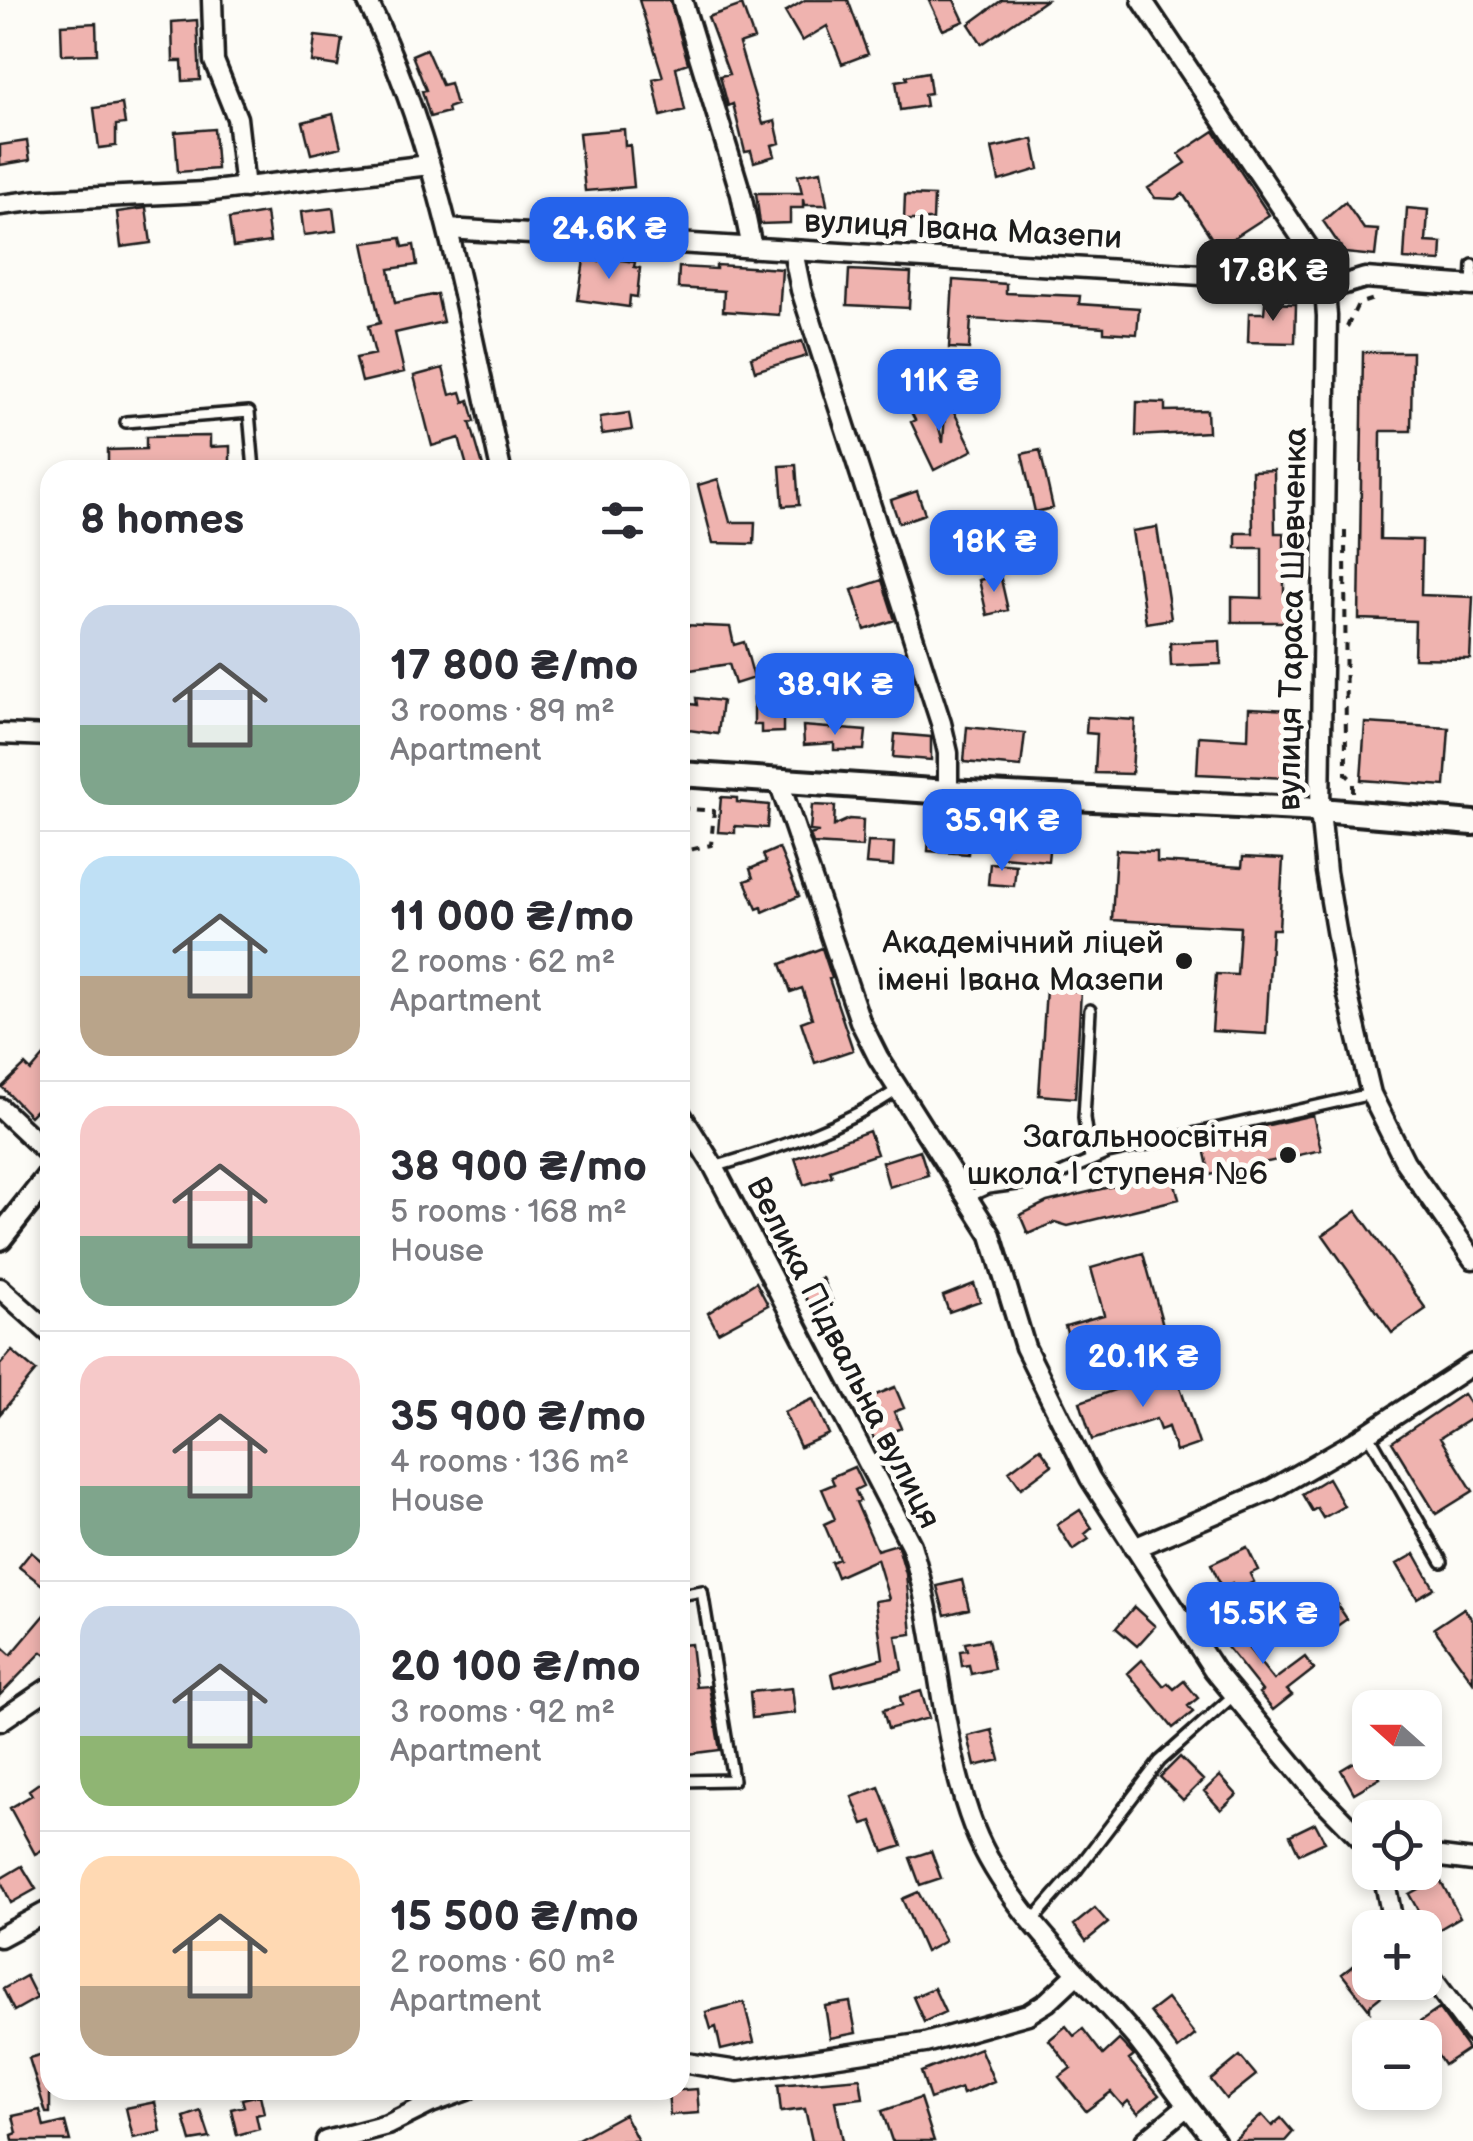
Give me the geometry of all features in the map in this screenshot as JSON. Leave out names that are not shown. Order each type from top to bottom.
[{"type":"street","points":[[212,0],[214,61],[237,118],[246,188]]},
{"type":"street","points":[[367,0],[395,62],[448,229],[499,460]]},
{"type":"street","points":[[682,0],[741,194],[752,248]]},
{"type":"street","name":"вулиця Тараса Шевченка","points":[[1142,0],[1308,246],[1324,279],[1320,810],[1326,872],[1345,983],[1372,1094],[1405,1162],[1473,1259]]},
{"type":"street","points":[[0,205],[246,188],[429,165]]},
{"type":"street","name":"вулиця Івана Мазепи","points":[[448,229],[1266,278],[1325,290],[1365,278],[1473,286]]},
{"type":"street","points":[[794,251],[800,290],[941,723],[948,752],[948,792]]},
{"type":"street","points":[[0,734],[40,736]]},
{"type":"street","points":[[690,775],[1320,810],[1473,823]]},
{"type":"street","points":[[778,779],[854,1007],[898,1089],[997,1247],[1025,1347],[1090,1478],[1194,1644],[1233,1696],[1352,1831]]},
{"type":"street","points":[[0,1108],[40,1145]]},
{"type":"street","name":"Велика Підвальна вулиця","points":[[690,1129],[714,1167],[910,1545],[921,1582],[940,1696],[972,1822],[995,1868],[1077,1974],[1136,2038],[1215,2141]]},
{"type":"street","points":[[0,1238],[40,1188]]},
{"type":"street","points":[[0,1288],[40,1323]]},
{"type":"street","points":[[1134,1548],[1257,1497],[1368,1433],[1473,1364]]},
{"type":"street","points":[[0,1721],[40,1694]]},
{"type":"street","points":[[1442,1857],[1473,1861]]},
{"type":"street","points":[[0,1937],[40,1915]]},
{"type":"street","points":[[690,2064],[738,2071],[924,2044],[1028,2014],[1077,1974]]},
{"type":"street","points":[[1442,1992],[1473,2033]]},
{"type":"street","points":[[326,2141],[369,2136],[425,2100]]},
{"type":"street","points":[[1145,2141],[1187,2106]]},
{"type":"lane","points":[[1473,265],[1473,286]]},
{"type":"lane","points":[[126,422],[250,412],[253,460]]},
{"type":"lane","points":[[1090,1010],[1084,1118],[1090,1159]]},
{"type":"lane","points":[[714,1167],[840,1123],[898,1089]]},
{"type":"lane","points":[[968,1197],[988,1188],[1047,1180],[1090,1159],[1372,1094]]},
{"type":"lane","points":[[1368,1433],[1442,1562]]},
{"type":"lane","points":[[690,1593],[702,1591],[733,1780],[690,1781]]},
{"type":"lane","points":[[1033,1920],[1160,1762],[1233,1696]]},
{"type":"path","points":[[1344,334],[1358,304],[1375,298]]},
{"type":"path","points":[[1345,514],[1346,774],[1353,781],[1352,812]]},
{"type":"path","points":[[690,809],[714,811],[711,845],[690,850]]},
{"type":"building","points":[[639,0],[670,0],[688,63],[676,67],[685,110],[661,116],[653,79],[663,77]]},
{"type":"building","points":[[805,0],[848,0],[868,54],[842,64],[827,26],[802,41],[785,12]]},
{"type":"building","points":[[929,0],[954,0],[964,21],[943,30]]},
{"type":"building","points":[[1002,0],[1046,0],[982,44],[969,24]]},
{"type":"building","points":[[742,5],[754,39],[739,44],[763,124],[775,121],[780,143],[772,145],[775,156],[754,162],[751,151],[745,152],[733,104],[728,106],[720,76],[729,74],[708,17]]},
{"type":"building","points":[[197,20],[200,80],[183,81],[182,61],[173,61],[172,22]]},
{"type":"building","points":[[96,23],[97,54],[62,55],[61,25]]},
{"type":"building","points":[[315,36],[342,39],[338,66],[312,62]]},
{"type":"building","points":[[426,49],[442,85],[450,83],[456,105],[447,108],[448,112],[430,117],[422,91],[426,90],[412,55]]},
{"type":"building","points":[[928,72],[931,93],[924,94],[926,106],[900,110],[896,81]]},
{"type":"building","points":[[122,104],[125,124],[116,125],[116,146],[99,148],[94,108]]},
{"type":"building","points":[[333,114],[341,147],[311,154],[303,122]]},
{"type":"building","points":[[214,129],[217,169],[178,172],[175,132]]},
{"type":"building","points":[[624,129],[625,146],[630,145],[634,187],[585,191],[579,133]]},
{"type":"building","points":[[1214,131],[1269,215],[1218,248],[1183,194],[1175,199],[1155,198],[1148,188],[1186,163],[1179,154]]},
{"type":"building","points":[[1033,139],[1039,169],[999,181],[992,148]]},
{"type":"building","points":[[27,141],[30,160],[0,165],[0,145]]},
{"type":"building","points":[[821,171],[827,205],[804,205],[803,199],[803,208],[790,208],[790,223],[760,224],[756,193],[802,193],[798,175]]},
{"type":"building","points":[[905,195],[934,196],[933,220],[904,220]]},
{"type":"building","points":[[1345,202],[1364,229],[1378,230],[1375,256],[1345,253],[1323,221]]},
{"type":"building","points":[[146,208],[151,243],[121,247],[117,212]]},
{"type":"building","points":[[333,208],[336,231],[304,235],[301,212]]},
{"type":"building","points":[[1407,208],[1428,210],[1426,242],[1442,243],[1441,261],[1404,259]]},
{"type":"building","points":[[266,213],[270,242],[233,247],[229,219]]},
{"type":"building","points":[[401,238],[403,247],[414,245],[417,265],[389,269],[395,303],[437,294],[443,322],[395,333],[404,372],[362,382],[356,358],[375,354],[368,326],[380,323],[363,243]]},
{"type":"building","points":[[600,257],[635,262],[634,267],[640,268],[637,297],[630,296],[629,307],[578,300],[584,260],[599,261]]},
{"type":"building","points":[[716,265],[782,269],[779,315],[723,311],[724,291],[678,288],[679,267],[716,269]]},
{"type":"building","points":[[849,270],[911,273],[909,308],[847,305]]},
{"type":"building","points":[[953,280],[1006,284],[1006,293],[1080,296],[1079,304],[1139,308],[1137,334],[1104,332],[1104,327],[971,319],[969,349],[949,348]]},
{"type":"building","points":[[1265,303],[1296,304],[1295,343],[1248,342],[1249,313],[1264,313]]},
{"type":"building","points":[[802,341],[807,356],[755,371],[751,357]]},
{"type":"building","points":[[1363,352],[1412,352],[1411,431],[1381,431],[1380,539],[1422,540],[1421,595],[1473,597],[1470,659],[1414,658],[1415,621],[1359,619]]},
{"type":"building","points":[[920,355],[925,372],[896,380],[891,362]]},
{"type":"building","points":[[443,368],[450,395],[461,392],[464,402],[469,400],[475,421],[470,422],[481,460],[465,460],[459,438],[432,446],[414,376]]},
{"type":"building","points":[[946,396],[973,450],[934,470],[911,422],[915,420],[909,408],[931,397],[943,443]]},
{"type":"building","points":[[1137,402],[1165,403],[1165,411],[1207,410],[1208,432],[1136,436]]},
{"type":"building","points":[[629,413],[632,430],[602,434],[600,417]]},
{"type":"building","points":[[210,436],[210,447],[230,446],[230,460],[108,460],[108,450],[146,449],[146,437]]},
{"type":"building","points":[[1040,450],[1053,508],[1035,512],[1022,454]]},
{"type":"building","points":[[796,465],[799,505],[783,506],[780,466]]},
{"type":"building","points":[[1274,470],[1275,533],[1284,533],[1284,598],[1291,598],[1291,622],[1232,622],[1232,597],[1262,598],[1262,548],[1236,548],[1236,533],[1253,533],[1252,471]]},
{"type":"building","points":[[718,479],[730,522],[755,522],[754,544],[713,543],[698,485]]},
{"type":"building","points":[[917,491],[925,514],[899,523],[891,500]]},
{"type":"building","points":[[1157,527],[1171,619],[1146,623],[1132,531]]},
{"type":"building","points":[[1000,575],[1008,610],[987,615],[979,580]]},
{"type":"building","points":[[882,580],[895,620],[865,630],[852,590]]},
{"type":"building","points":[[690,625],[730,627],[734,645],[744,642],[754,678],[735,684],[729,664],[690,670]]},
{"type":"building","points":[[1220,641],[1221,664],[1171,666],[1170,643]]},
{"type":"building","points":[[882,676],[886,703],[854,708],[850,679]]},
{"type":"building","points":[[754,697],[773,697],[773,707],[783,707],[783,732],[761,733],[761,725],[754,725]]},
{"type":"building","points":[[696,698],[722,701],[718,734],[690,730],[690,704],[697,705]]},
{"type":"building","points":[[1249,708],[1291,710],[1287,778],[1197,774],[1199,736],[1248,739]]},
{"type":"building","points":[[1087,717],[1135,720],[1132,774],[1095,773],[1097,734],[1086,733]]},
{"type":"building","points":[[1365,723],[1449,728],[1445,786],[1361,780]]},
{"type":"building","points":[[803,726],[866,731],[864,750],[834,750],[834,743],[804,745]]},
{"type":"building","points":[[967,727],[1025,733],[1021,767],[964,762]]},
{"type":"building","points":[[895,734],[931,737],[931,760],[893,757]]},
{"type":"building","points":[[721,797],[769,805],[767,828],[735,826],[735,833],[718,832]]},
{"type":"building","points":[[812,805],[835,806],[834,826],[849,819],[863,820],[862,847],[813,844],[810,835],[819,832],[810,831]]},
{"type":"building","points":[[941,810],[971,813],[968,854],[928,851],[930,824],[940,825]]},
{"type":"building","points":[[1005,825],[1051,830],[1048,861],[1002,857]]},
{"type":"building","points":[[868,842],[894,843],[893,866],[866,864]]},
{"type":"building","points":[[779,848],[799,896],[763,912],[762,907],[757,909],[745,881],[753,878],[750,869],[766,862],[763,855]]},
{"type":"building","name":"Академічний ліцей імені Івана Мазепи","points":[[1116,850],[1157,852],[1157,862],[1242,867],[1243,857],[1283,859],[1279,929],[1272,929],[1266,1034],[1212,1031],[1216,974],[1237,975],[1240,927],[1112,920]]},
{"type":"building","points":[[990,863],[1016,865],[1014,886],[988,884]]},
{"type":"building","points":[[822,948],[853,1050],[815,1063],[801,1022],[812,1018],[802,988],[791,992],[781,964]]},
{"type":"building","points":[[1046,989],[1081,991],[1075,1098],[1039,1095]]},
{"type":"building","points":[[40,1061],[40,1106],[30,1116],[2,1087],[25,1065],[31,1071]]},
{"type":"building","points":[[1313,1115],[1321,1150],[1210,1175],[1202,1140]]},
{"type":"building","points":[[869,1131],[877,1154],[830,1170],[832,1176],[804,1185],[795,1158]]},
{"type":"building","points":[[920,1150],[928,1175],[889,1187],[882,1162]]},
{"type":"building","points":[[1172,1172],[1179,1199],[1068,1226],[1055,1222],[1028,1234],[1020,1215],[1047,1202]]},
{"type":"building","points":[[1357,1211],[1426,1309],[1392,1333],[1323,1235]]},
{"type":"building","points":[[1143,1253],[1166,1336],[1096,1356],[1092,1341],[1071,1347],[1065,1326],[1104,1315],[1091,1268]]},
{"type":"building","points":[[822,1278],[833,1302],[813,1312],[801,1288]]},
{"type":"building","points":[[756,1282],[768,1305],[718,1332],[708,1313]]},
{"type":"building","points":[[974,1284],[980,1301],[949,1312],[943,1296]]},
{"type":"building","points":[[12,1351],[36,1371],[0,1414],[0,1365]]},
{"type":"building","points":[[1174,1369],[1199,1444],[1176,1452],[1168,1427],[1160,1430],[1156,1419],[1092,1440],[1080,1402]]},
{"type":"building","points":[[895,1387],[904,1408],[894,1412],[901,1428],[874,1439],[859,1402]]},
{"type":"building","points":[[1463,1394],[1473,1409],[1473,1417],[1440,1438],[1473,1491],[1436,1514],[1392,1442]]},
{"type":"building","points":[[813,1399],[829,1434],[800,1447],[784,1412]]},
{"type":"building","points":[[1040,1448],[1052,1465],[1021,1488],[1009,1471]]},
{"type":"building","points":[[854,1467],[863,1486],[855,1490],[860,1501],[856,1502],[877,1550],[897,1544],[906,1574],[912,1634],[896,1636],[902,1670],[835,1687],[832,1673],[883,1658],[875,1601],[889,1599],[877,1559],[837,1577],[831,1562],[839,1559],[824,1524],[835,1519],[822,1489],[834,1484],[831,1477]]},
{"type":"building","points":[[1328,1478],[1344,1506],[1323,1518],[1317,1508],[1312,1511],[1302,1494]]},
{"type":"building","points":[[1080,1510],[1092,1528],[1085,1534],[1089,1539],[1073,1550],[1057,1525]]},
{"type":"building","points":[[1247,1547],[1258,1570],[1250,1574],[1254,1582],[1235,1591],[1232,1583],[1222,1588],[1211,1564]]},
{"type":"building","points":[[31,1552],[40,1560],[40,1583],[19,1567]]},
{"type":"building","points":[[1415,1554],[1434,1588],[1417,1598],[1397,1564]]},
{"type":"building","points":[[962,1580],[969,1609],[945,1615],[937,1586]]},
{"type":"building","points":[[1326,1588],[1347,1619],[1320,1638],[1298,1608]]},
{"type":"building","points":[[1134,1607],[1155,1626],[1137,1646],[1116,1628]]},
{"type":"building","points":[[1464,1608],[1473,1621],[1473,1682],[1434,1628]]},
{"type":"building","points":[[1235,1617],[1249,1643],[1246,1645],[1274,1680],[1305,1657],[1314,1669],[1287,1690],[1292,1695],[1273,1710],[1227,1647],[1230,1645],[1219,1626]]},
{"type":"building","points":[[40,1621],[40,1654],[0,1695],[0,1645],[11,1655]]},
{"type":"building","points":[[988,1639],[994,1669],[971,1674],[969,1665],[962,1666],[960,1651],[967,1650],[965,1643]]},
{"type":"building","points":[[690,1644],[696,1687],[709,1686],[720,1750],[690,1754]]},
{"type":"building","points":[[1142,1660],[1164,1686],[1168,1683],[1174,1689],[1184,1681],[1198,1698],[1188,1706],[1193,1712],[1173,1728],[1128,1673]]},
{"type":"building","points":[[792,1688],[795,1713],[752,1718],[750,1692]]},
{"type":"building","points":[[921,1691],[929,1718],[888,1729],[883,1710],[902,1705],[900,1697]]},
{"type":"building","points":[[992,1730],[1000,1760],[975,1766],[968,1736]]},
{"type":"building","points":[[1180,1757],[1203,1780],[1183,1800],[1160,1777]]},
{"type":"building","points":[[1352,1763],[1352,1780],[1377,1780],[1354,1793],[1341,1770]]},
{"type":"building","points":[[1220,1776],[1237,1795],[1221,1810],[1204,1791]]},
{"type":"building","points":[[40,1782],[40,1851],[35,1854],[10,1808],[32,1795],[29,1790]]},
{"type":"building","points":[[879,1787],[902,1846],[884,1852],[872,1821],[863,1824],[852,1797]]},
{"type":"building","points":[[1315,1823],[1325,1842],[1299,1854],[1290,1835]]},
{"type":"building","points":[[931,1851],[941,1878],[920,1885],[910,1858]]},
{"type":"building","points":[[22,1866],[36,1889],[11,1903],[0,1879]]},
{"type":"building","points":[[1442,1884],[1460,1917],[1442,1928],[1442,1910],[1418,1910],[1409,1894],[1416,1890],[1442,1890]]},
{"type":"building","points":[[918,1892],[945,1941],[925,1952],[902,1899]]},
{"type":"building","points":[[1095,1908],[1108,1923],[1086,1941],[1074,1925]]},
{"type":"building","points":[[1352,1966],[1352,1987],[1342,1974]]},
{"type":"building","points":[[26,1976],[37,1998],[14,2011],[3,1989]]},
{"type":"building","points":[[934,1988],[945,2012],[924,2022],[913,1997]]},
{"type":"building","points":[[1167,1999],[1195,2035],[1178,2049],[1150,2012]]},
{"type":"building","points":[[744,2002],[754,2042],[721,2050],[716,2027],[711,2029],[706,2012]]},
{"type":"building","points":[[850,2002],[856,2033],[830,2038],[825,2006]]},
{"type":"building","points":[[1439,2009],[1468,2049],[1444,2065],[1442,2020],[1423,2020]]},
{"type":"building","points":[[1066,2026],[1074,2036],[1083,2029],[1103,2055],[1119,2040],[1134,2056],[1129,2060],[1159,2095],[1138,2113],[1128,2101],[1123,2106],[1111,2092],[1086,2111],[1059,2077],[1071,2068],[1049,2040]]},
{"type":"building","points":[[980,2048],[994,2081],[963,2094],[961,2088],[930,2099],[921,2072]]},
{"type":"building","points":[[40,2055],[40,2094],[29,2058]]},
{"type":"building","points":[[1240,2056],[1256,2075],[1226,2099],[1211,2080]]},
{"type":"building","points":[[860,2078],[863,2098],[835,2101],[843,2141],[812,2141],[805,2109],[781,2112],[778,2085]]},
{"type":"building","points":[[690,2089],[697,2089],[699,2113],[670,2115],[669,2100],[690,2100]]},
{"type":"building","points":[[920,2098],[934,2141],[892,2141],[882,2111]]},
{"type":"building","points":[[42,2100],[50,2100],[50,2113],[46,2113]]},
{"type":"building","points":[[242,2100],[261,2100],[264,2113],[256,2115],[259,2129],[237,2135],[231,2109],[244,2106]]},
{"type":"building","points":[[155,2102],[161,2132],[133,2138],[126,2108]]},
{"type":"building","points":[[40,2110],[44,2127],[65,2122],[70,2141],[13,2141],[12,2135],[17,2133],[13,2116]]},
{"type":"building","points":[[201,2111],[210,2138],[191,2141],[184,2117]]},
{"type":"building","points":[[624,2114],[638,2141],[574,2141]]},
{"type":"building","points":[[1262,2115],[1272,2126],[1281,2118],[1293,2132],[1285,2141],[1233,2141]]},
{"type":"place","name":"Академічний ліцей імені Івана Мазепи","points":[[1184,961]]},
{"type":"place","name":"Загальноосвітня школа І ступеня №6","points":[[1288,1155]]}]
